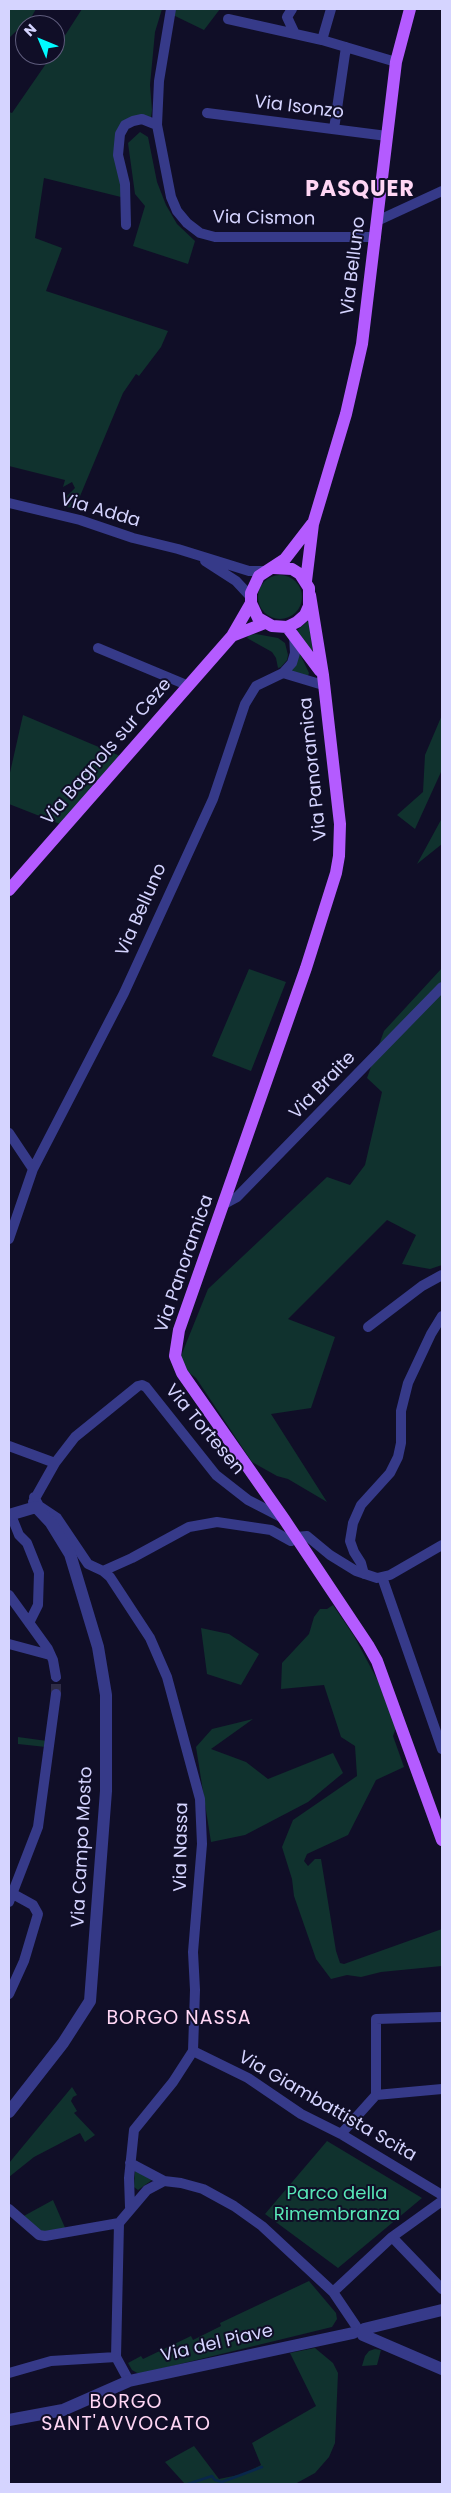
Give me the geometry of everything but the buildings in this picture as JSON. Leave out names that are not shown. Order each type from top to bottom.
[{"type":"main road","name":"Via Belluno","points":[[310,595],[306,581],[313,524],[356,377],[376,237],[396,62],[410,9]]},
{"type":"main road","name":"Via Belluno","points":[[250,599],[254,583],[293,550],[313,524]]},
{"type":"main road","points":[[270,569],[292,569],[306,581]]},
{"type":"main road","points":[[250,599],[258,618],[265,623],[291,630],[305,615],[309,606],[310,595]]},
{"type":"main road","name":"Via Panoramica","points":[[310,595],[323,680],[340,824],[339,856],[336,873],[306,968],[179,1330],[175,1356],[182,1373],[284,1519],[377,1661],[442,1840]]},
{"type":"main road","name":"Via Bagnols sur Ceze","points":[[9,890],[232,636],[250,599]]},
{"type":"main road","name":"Via Bagnols sur Ceze","points":[[232,636],[265,623]]},
{"type":"main road","name":"Via Panoramica","points":[[291,630],[323,680]]},
{"type":"street","points":[[126,224],[125,184],[118,155],[120,134],[125,125],[133,121],[142,119],[157,125],[159,81],[171,9]]},
{"type":"street","points":[[292,9],[286,18],[294,34]]},
{"type":"street","points":[[322,40],[332,9]]},
{"type":"street","points":[[228,20],[322,40],[396,62]]},
{"type":"street","points":[[334,128],[346,47]]},
{"type":"street","name":"Via Isonzo","points":[[207,113],[387,136]]},
{"type":"street","name":"Via Cismon","points":[[157,125],[171,196],[178,211],[200,233],[215,237],[376,237]]},
{"type":"street","points":[[377,221],[442,191]]},
{"type":"street","name":"Via Adda","points":[[9,503],[80,520],[133,538],[181,550],[249,572],[270,569]]},
{"type":"street","name":"Via Adda","points":[[181,550],[227,575],[250,599]]},
{"type":"street","points":[[283,673],[292,663],[296,653],[291,630]]},
{"type":"street","points":[[98,648],[189,686]]},
{"type":"street","points":[[283,673],[323,680]]},
{"type":"street","name":"Via Belluno","points":[[9,1239],[33,1169],[124,993],[213,799],[250,694],[256,686],[283,673]]},
{"type":"street","name":"Via Braite","points":[[224,1204],[238,1196],[442,987]]},
{"type":"street","points":[[9,1133],[33,1169]]},
{"type":"street","points":[[368,1327],[422,1286],[442,1275]]},
{"type":"street","points":[[364,1574],[361,1562],[354,1552],[350,1541],[353,1523],[361,1505],[390,1473],[398,1457],[401,1443],[401,1411],[408,1383],[431,1334],[442,1316]]},
{"type":"street","name":"Via Tortesen","points":[[35,1504],[55,1463],[74,1437],[138,1386],[142,1385],[146,1387],[164,1408],[216,1475],[248,1500],[284,1519]]},
{"type":"street","points":[[9,1446],[55,1463]]},
{"type":"street","points":[[29,1623],[38,1605],[39,1573],[27,1543],[19,1535],[10,1515],[35,1504]]},
{"type":"street","name":"Via Nassa","points":[[35,1504],[58,1518],[88,1564],[103,1571],[129,1605],[158,1654],[186,1741],[200,1799],[202,1844],[193,1952],[195,1990],[193,2051]]},
{"type":"street","name":"Via Campo Mosto","points":[[9,2112],[63,2043],[90,2001],[106,1791],[106,1696],[98,1647],[70,1554],[51,1523],[35,1504]]},
{"type":"street","points":[[103,1571],[132,1558],[189,1527],[201,1524],[228,1522],[270,1530],[291,1541],[296,1537],[307,1536],[330,1556],[364,1574],[377,1578],[390,1575],[442,1545]]},
{"type":"street","points":[[382,1577],[442,1750]]},
{"type":"street","points":[[9,1595],[50,1655],[56,1677]]},
{"type":"street","points":[[9,1644],[50,1655]]},
{"type":"street","points":[[9,1994],[24,1961],[38,1914],[33,1905],[11,1898],[38,1827],[56,1694]]},
{"type":"street","points":[[376,2096],[376,2019],[442,2017]]},
{"type":"street","points":[[130,2207],[130,2163],[134,2130],[173,2082],[193,2051]]},
{"type":"street","name":"Via Giambattista Scita","points":[[193,2051],[248,2078],[301,2114],[341,2134],[442,2195]]},
{"type":"street","points":[[341,2134],[376,2096],[442,2089]]},
{"type":"street","points":[[130,2163],[164,2181],[192,2186],[234,2206],[262,2226],[333,2292],[359,2331],[442,2369]]},
{"type":"street","points":[[129,2382],[116,2357],[119,2223],[130,2207],[148,2190],[164,2181]]},
{"type":"street","points":[[333,2292],[392,2238],[442,2201]]},
{"type":"street","points":[[9,2209],[39,2235],[45,2236],[119,2223]]},
{"type":"street","points":[[392,2238],[442,2290]]},
{"type":"street","name":"Via del Piave","points":[[9,2420],[63,2410],[129,2382],[359,2331],[442,2310]]},
{"type":"street","points":[[9,2373],[50,2361],[116,2357]]},
{"type":"green space","points":[[9,9],[36,9],[33,15],[15,15],[15,32],[9,38]]},
{"type":"green space","points":[[82,9],[162,9],[155,32],[150,85],[152,110],[150,124],[142,119],[120,134],[125,198],[44,178],[35,238],[62,248],[46,291],[168,331],[161,347],[139,376],[136,374],[123,393],[78,501],[71,507],[64,508],[65,498],[75,488],[72,482],[63,487],[65,480],[9,466],[9,112],[12,113],[45,65],[65,65],[65,35]]},
{"type":"green space","points":[[175,9],[220,9],[204,30],[173,15]]},
{"type":"green space","points":[[140,132],[148,137],[157,182],[166,205],[177,224],[195,241],[188,264],[133,246],[145,206],[135,194],[128,143]]},
{"type":"green space","points":[[284,575],[296,581],[301,588],[301,606],[296,613],[289,618],[276,619],[268,616],[261,609],[258,593],[261,585],[268,578]]},
{"type":"green space","points":[[308,621],[310,624],[313,658],[296,631]]},
{"type":"green space","points":[[256,634],[278,638],[285,643],[288,655],[287,660],[281,667],[278,668],[276,658],[272,652],[247,638],[249,635]]},
{"type":"green space","points":[[300,654],[309,673],[308,676],[294,674],[290,669]]},
{"type":"green space","points":[[23,715],[120,756],[60,824],[9,804],[9,777]]},
{"type":"green space","points":[[442,715],[441,772],[415,829],[397,815],[423,792],[425,755]]},
{"type":"green space","points":[[442,818],[442,844],[417,864]]},
{"type":"green space","points":[[442,968],[442,1265],[430,1269],[402,1264],[416,1235],[387,1220],[288,1319],[335,1337],[311,1408],[271,1414],[327,1502],[288,1479],[277,1476],[252,1462],[196,1378],[183,1368],[181,1356],[208,1289],[327,1177],[350,1185],[365,1165],[382,1092],[367,1078],[384,1031]]},
{"type":"green space","points":[[249,969],[286,982],[251,1071],[212,1056]]},
{"type":"green space","points":[[333,1605],[354,1636],[378,1681],[396,1728],[393,1736],[404,1767],[376,1780],[348,1835],[307,1854],[304,1861],[308,1866],[315,1859],[321,1859],[336,1951],[340,1963],[344,1964],[442,1929],[442,1966],[381,1972],[361,1977],[347,1975],[331,1979],[316,1959],[294,1896],[292,1879],[282,1847],[293,1820],[357,1776],[355,1746],[341,1737],[324,1685],[281,1689],[282,1663],[309,1634],[314,1617],[320,1609],[327,1609]]},
{"type":"green space","points":[[201,1628],[229,1634],[259,1654],[241,1685],[207,1674]]},
{"type":"green space","points":[[253,1719],[211,1749],[246,1762],[268,1779],[333,1753],[343,1773],[308,1802],[245,1835],[211,1842],[196,1747],[212,1729]]},
{"type":"green space","points":[[18,1737],[47,1741],[46,1747],[18,1744]]},
{"type":"green space","points":[[72,2087],[77,2095],[71,2101],[77,2111],[74,2113],[95,2135],[85,2142],[80,2133],[34,2157],[9,2177],[9,2163]]},
{"type":"green space","name":"Parco della Rimembranza","points":[[327,2141],[422,2198],[338,2268],[265,2214]]},
{"type":"green space","points":[[135,2170],[152,2180],[138,2190],[134,2187]]},
{"type":"green space","points":[[53,2200],[66,2230],[44,2233],[22,2217]]},
{"type":"green space","points":[[309,2281],[336,2313],[337,2319],[332,2327],[139,2374],[132,2370],[128,2363],[141,2356],[143,2359],[191,2336],[193,2340],[221,2326],[220,2323]]},
{"type":"green space","points":[[315,2348],[333,2363],[338,2373],[335,2443],[329,2457],[315,2473],[295,2484],[185,2484],[165,2462],[194,2446],[219,2479],[243,2474],[261,2465],[252,2443],[316,2406],[290,2353]]},
{"type":"green space","points":[[381,2350],[377,2365],[362,2366],[365,2356],[369,2351]]},
{"type":"waterway","points":[[188,2484],[212,2476],[215,2480],[222,2482],[262,2467]]},
{"type":"tunnel","points":[[56,1677],[56,1694]]},
{"type":"district","name":"PASQUER","points":[[360,190]]},
{"type":"district","name":"BORGO NASSA","points":[[179,2019]]},
{"type":"district","name":"BORGO SANT'AVVOCATO","points":[[126,2414]]}]
